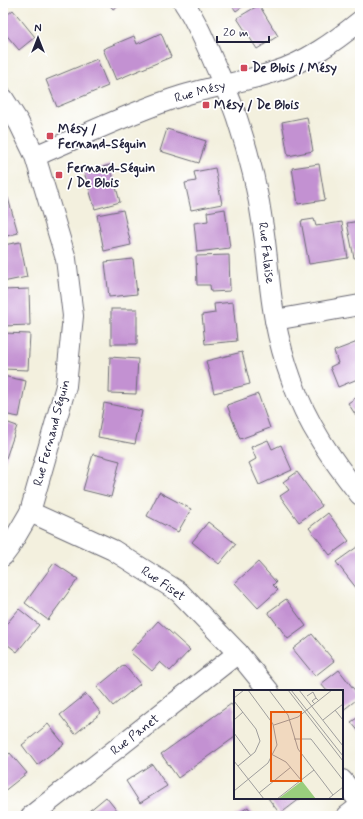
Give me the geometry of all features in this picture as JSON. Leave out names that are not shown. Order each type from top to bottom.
[{"type":"street","name":"Rue Falaise","points":[[184,3],[198,28],[237,118],[257,189],[268,255],[275,320],[288,368],[307,417],[330,455],[360,495]]},
{"type":"street","name":"Rue Mésy","points":[[35,156],[172,98],[275,72],[304,59],[335,40],[360,21]]},
{"type":"street","name":"Rue Fernand Séguin","points":[[3,98],[19,123],[35,156],[66,259],[72,316],[66,386],[30,512],[3,556]]},
{"type":"street","points":[[275,320],[360,305]]},
{"type":"street","name":"Rue Fiset","points":[[30,512],[113,550],[180,592],[238,653],[268,690]]},
{"type":"street","name":"Rue Panet","points":[[31,816],[238,653]]},
{"type":"street","points":[[343,781],[360,802]]},
{"type":"street","points":[[347,816],[360,806]]},
{"type":"building","points":[[108,3],[122,3],[113,9]]},
{"type":"building","points":[[230,3],[247,3],[236,11]]},
{"type":"building","points":[[259,5],[278,36],[257,49],[237,18]]},
{"type":"building","points":[[13,10],[35,37],[19,50],[3,31],[3,18]]},
{"type":"building","points":[[161,33],[171,57],[116,80],[103,49],[134,36],[137,44]]},
{"type":"building","points":[[97,59],[108,86],[57,107],[46,80]]},
{"type":"building","points":[[307,117],[313,151],[288,156],[282,122]]},
{"type":"building","points":[[167,129],[206,141],[199,163],[160,151]]},
{"type":"building","points":[[319,164],[325,200],[298,204],[292,168]]},
{"type":"building","points":[[110,165],[120,202],[95,209],[84,172]]},
{"type":"building","points":[[215,168],[222,204],[191,210],[185,183],[196,181],[194,172]]},
{"type":"building","points":[[8,198],[18,233],[3,237],[3,200]]},
{"type":"building","points":[[225,209],[230,248],[197,252],[194,223],[208,221],[207,212]]},
{"type":"building","points":[[123,210],[131,245],[104,251],[97,215]]},
{"type":"building","points":[[314,219],[316,226],[342,222],[348,258],[309,264],[301,221]]},
{"type":"building","points":[[360,221],[360,257],[354,258],[347,223]]},
{"type":"building","points":[[20,242],[27,277],[3,282],[3,245]]},
{"type":"building","points":[[229,255],[230,291],[211,292],[210,285],[197,285],[196,256]]},
{"type":"building","points":[[133,259],[137,294],[109,297],[105,262]]},
{"type":"building","points":[[29,289],[30,325],[3,326],[3,290]]},
{"type":"building","points":[[233,302],[237,341],[205,344],[202,315],[215,313],[214,304]]},
{"type":"building","points":[[111,309],[137,309],[137,344],[111,344]]},
{"type":"building","points":[[3,333],[30,334],[28,370],[3,369]]},
{"type":"building","points":[[360,341],[360,378],[338,387],[330,367],[338,363],[334,351]]},
{"type":"building","points":[[242,352],[250,384],[214,393],[206,361]]},
{"type":"building","points":[[110,357],[138,359],[136,394],[109,393]]},
{"type":"building","points":[[3,376],[26,381],[19,417],[3,414]]},
{"type":"building","points":[[258,394],[270,428],[240,439],[227,405]]},
{"type":"building","points":[[360,395],[360,422],[348,403]]},
{"type":"building","points":[[104,403],[142,411],[135,444],[98,437]]},
{"type":"building","points":[[3,421],[17,426],[5,461],[3,460]]},
{"type":"building","points":[[268,440],[272,449],[281,445],[292,470],[259,485],[249,463],[256,459],[251,447]]},
{"type":"building","points":[[93,454],[120,461],[111,497],[83,490]]},
{"type":"building","points":[[297,472],[322,506],[299,522],[280,496],[289,490],[283,482]]},
{"type":"building","points":[[159,492],[191,509],[178,532],[147,516]]},
{"type":"building","points":[[328,513],[349,541],[330,555],[309,528]]},
{"type":"building","points":[[208,522],[236,544],[219,564],[192,542]]},
{"type":"building","points":[[357,547],[360,551],[360,587],[357,589],[336,562]]},
{"type":"building","points":[[258,562],[276,582],[273,585],[278,590],[258,608],[235,583]]},
{"type":"building","points":[[54,563],[78,579],[48,620],[25,603]]},
{"type":"building","points":[[286,599],[306,626],[288,639],[268,612]]},
{"type":"building","points":[[19,609],[39,625],[17,652],[3,641],[3,628]]},
{"type":"building","points":[[158,621],[190,650],[170,671],[160,662],[152,671],[130,652]]},
{"type":"building","points":[[312,634],[334,661],[315,676],[293,649]]},
{"type":"building","points":[[124,665],[140,684],[113,706],[97,687]]},
{"type":"building","points":[[339,670],[360,697],[343,710],[343,690],[326,690],[321,684]]},
{"type":"building","points":[[86,694],[101,713],[75,734],[60,715]]},
{"type":"building","points":[[231,704],[234,708],[234,738],[178,778],[161,754]]},
{"type":"building","points":[[360,716],[360,733],[351,722]]},
{"type":"building","points":[[48,724],[64,744],[37,765],[22,745]]},
{"type":"building","points":[[10,753],[27,773],[3,792],[3,759]]},
{"type":"building","points":[[152,764],[167,786],[140,803],[126,781]]},
{"type":"building","points":[[106,797],[121,816],[83,816]]},
{"type":"building","points":[[269,799],[300,799],[280,814]]},
{"type":"building","points":[[248,807],[254,816],[235,816]]},
{"type":"place","name":"De Blois / Mésy","points":[[244,68]]},
{"type":"place","name":"Mésy / De Blois","points":[[206,105]]},
{"type":"place","name":"Mésy / Fernand-Séguin","points":[[50,136]]},
{"type":"place","name":"Fernand-Séguin / De Blois","points":[[59,175]]}]
